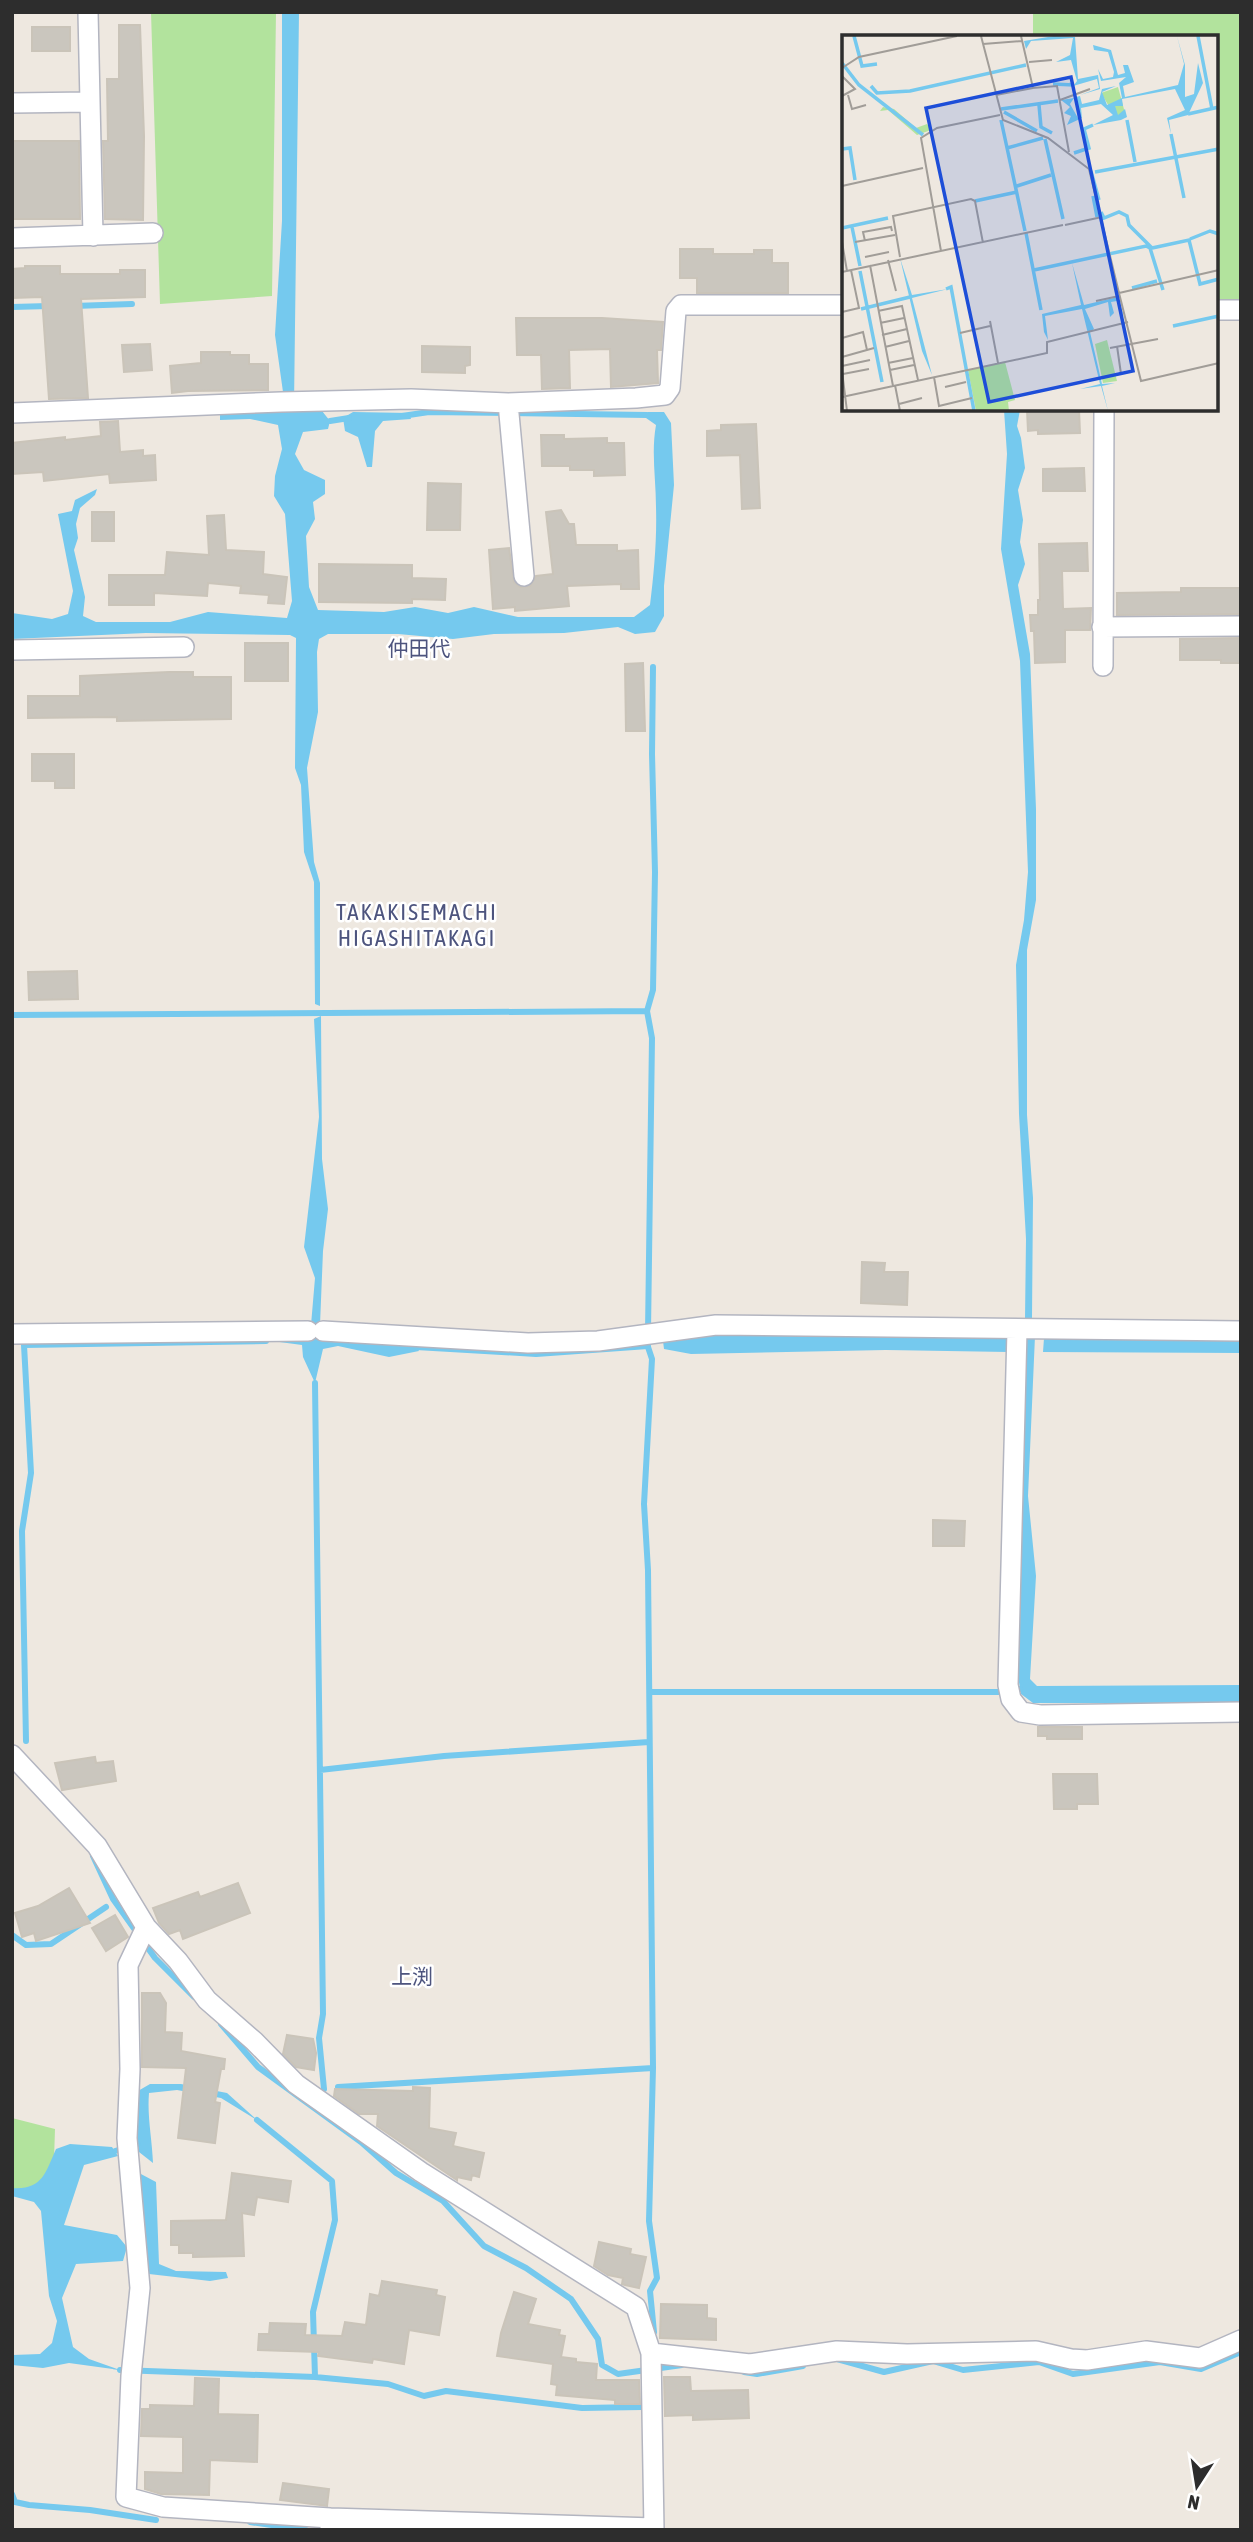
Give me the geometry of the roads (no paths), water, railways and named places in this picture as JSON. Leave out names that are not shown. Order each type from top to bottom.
[{"type":"street","points":[[88,12],[93,236]]},
{"type":"street","points":[[12,103],[90,102]]},
{"type":"street","points":[[12,238],[153,233]]},
{"type":"street","points":[[12,413],[281,402],[411,400],[509,412],[665,395],[670,388],[676,311],[681,305],[842,305]]},
{"type":"street","points":[[1218,310],[1241,310]]},
{"type":"street","points":[[1102,666],[1104,411]]},
{"type":"street","points":[[509,412],[524,576]]},
{"type":"street","points":[[1102,627],[1241,626]]},
{"type":"street","points":[[12,650],[184,647]]},
{"type":"street","points":[[12,1334],[315,1331],[528,1343],[598,1341],[716,1325],[1241,1331]]},
{"type":"street","points":[[1026,1330],[1009,1692],[1021,1712],[1040,1715],[1241,1712]]},
{"type":"street","points":[[12,1755],[97,1846],[145,1927],[178,1961],[207,2000],[254,2041],[296,2084],[421,2172],[636,2307],[652,2363],[654,2529],[330,2524],[163,2507],[127,2497],[132,2370],[140,2288],[127,2146],[130,2069],[128,1965],[145,1927]]},
{"type":"street","points":[[652,2363],[750,2364],[837,2351],[907,2354],[1037,2351],[1087,2360],[1146,2351],[1200,2358],[1241,2340]]},
{"type":"water","points":[[282,12],[299,12],[294,405],[299,412],[322,411],[330,421],[328,429],[303,432],[295,454],[304,470],[325,480],[325,494],[313,502],[315,519],[306,536],[309,587],[318,610],[384,612],[415,607],[448,613],[474,607],[518,617],[634,617],[650,605],[655,556],[656,425],[646,418],[648,412],[664,412],[671,423],[674,485],[664,586],[664,616],[655,632],[635,634],[618,627],[453,639],[398,634],[328,634],[319,639],[318,712],[307,768],[314,862],[320,883],[320,1006],[315,1004],[314,882],[304,852],[301,785],[295,768],[296,638],[290,635],[146,633],[12,639],[12,613],[52,619],[68,614],[73,591],[58,514],[72,511],[75,500],[97,489],[95,495],[80,508],[76,524],[78,538],[74,550],[85,597],[83,616],[96,622],[170,622],[208,612],[287,618],[292,601],[285,514],[274,496],[275,476],[282,449],[278,425],[250,419],[220,420],[220,413],[286,412],[288,403],[283,392],[275,335],[282,221]]},
{"type":"water","points":[[1004,411],[1020,411],[1017,426],[1025,468],[1018,490],[1023,520],[1020,542],[1025,564],[1018,585],[1030,654],[1036,809],[1036,900],[1027,950],[1027,1115],[1033,1198],[1032,1318],[1025,1319],[1026,1239],[1019,1114],[1016,965],[1024,920],[1028,872],[1020,661],[1001,549],[1007,454]]},
{"type":"water","points":[[353,412],[409,413],[411,419],[383,421],[375,431],[372,467],[367,467],[358,437],[345,431],[343,418]]},
{"type":"water","points":[[321,1016],[322,1159],[328,1209],[320,1325],[311,1325],[315,1278],[304,1247],[319,1117],[314,1019]]},
{"type":"water","points":[[718,1333],[1009,1336],[1008,1352],[886,1350],[691,1354],[664,1349],[663,1341]]},
{"type":"water","points":[[1025,1336],[1035,1336],[1028,1496],[1036,1576],[1030,1679],[1037,1686],[1241,1685],[1241,1703],[1033,1703],[1021,1694],[1016,1665]]},
{"type":"water","points":[[323,1338],[414,1342],[419,1351],[389,1357],[338,1346],[323,1349],[315,1383],[303,1357],[302,1345],[272,1341]]},
{"type":"water","points":[[1044,1338],[1241,1339],[1241,1353],[1043,1352]]},
{"type":"water","points":[[150,2084],[181,2084],[227,2093],[257,2120],[221,2098],[177,2090],[149,2093],[153,2163],[139,2152],[136,2130],[138,2091]]},
{"type":"water","points":[[70,2144],[112,2147],[118,2156],[84,2165],[64,2225],[117,2235],[127,2247],[123,2261],[76,2264],[62,2298],[73,2347],[89,2359],[120,2370],[69,2363],[43,2368],[12,2365],[13,2355],[40,2354],[52,2343],[57,2321],[49,2296],[41,2211],[34,2202],[12,2196],[12,2188],[36,2183],[45,2173],[56,2149]]},
{"type":"water","points":[[139,2173],[156,2182],[159,2264],[176,2271],[226,2272],[228,2278],[210,2281],[149,2274]]},
{"type":"waterway","points":[[74,306],[132,304]]},
{"type":"waterway","points":[[12,307],[49,306]]},
{"type":"waterway","points":[[402,416],[429,412],[647,415]]},
{"type":"waterway","points":[[330,421],[349,418]]},
{"type":"waterway","points":[[648,1332],[652,1038],[647,1011],[653,990],[655,872],[653,667]]},
{"type":"waterway","points":[[12,1015],[647,1011]]},
{"type":"waterway","points":[[26,1741],[22,1531],[31,1473],[24,1345],[266,1341]]},
{"type":"waterway","points":[[416,1347],[536,1354],[648,1346]]},
{"type":"waterway","points":[[648,1347],[652,1359],[644,1504],[648,1570],[653,2068],[649,2221],[657,2278],[650,2291],[654,2332]]},
{"type":"waterway","points":[[315,1383],[323,2014],[319,2038],[324,2089]]},
{"type":"waterway","points":[[650,1692],[998,1692],[1020,1689]]},
{"type":"waterway","points":[[320,1770],[444,1756],[649,1742]]},
{"type":"waterway","points":[[93,1856],[113,1899],[155,1958],[194,1997]]},
{"type":"waterway","points":[[12,1935],[26,1945],[51,1944],[106,1907]]},
{"type":"waterway","points":[[221,2024],[258,2067],[361,2142],[396,2173],[443,2201],[484,2246],[526,2268],[571,2299],[598,2339],[602,2365],[618,2374],[682,2365]]},
{"type":"waterway","points":[[338,2087],[653,2068]]},
{"type":"waterway","points":[[257,2120],[332,2181],[335,2220],[313,2312],[315,2377]]},
{"type":"waterway","points":[[115,2151],[138,2144]]},
{"type":"waterway","points":[[837,2359],[884,2372],[933,2361],[963,2370],[1039,2362],[1073,2374],[1160,2362],[1201,2369],[1241,2352]]},
{"type":"waterway","points":[[744,2372],[757,2374],[803,2366]]},
{"type":"waterway","points":[[120,2370],[315,2377],[388,2384],[424,2396],[446,2391],[582,2408],[642,2407]]},
{"type":"waterway","points":[[12,2494],[15,2502],[29,2505],[90,2510],[156,2520]]},
{"type":"waterway","points":[[250,2522],[306,2530]]},
{"type":"district","name":"仲田代","points":[[419,648]]},
{"type":"district","name":"TAKAKISEMACHI HIGASHITAKAGI","points":[[417,925]]},
{"type":"district","name":"上渕","points":[[412,1976]]}]
